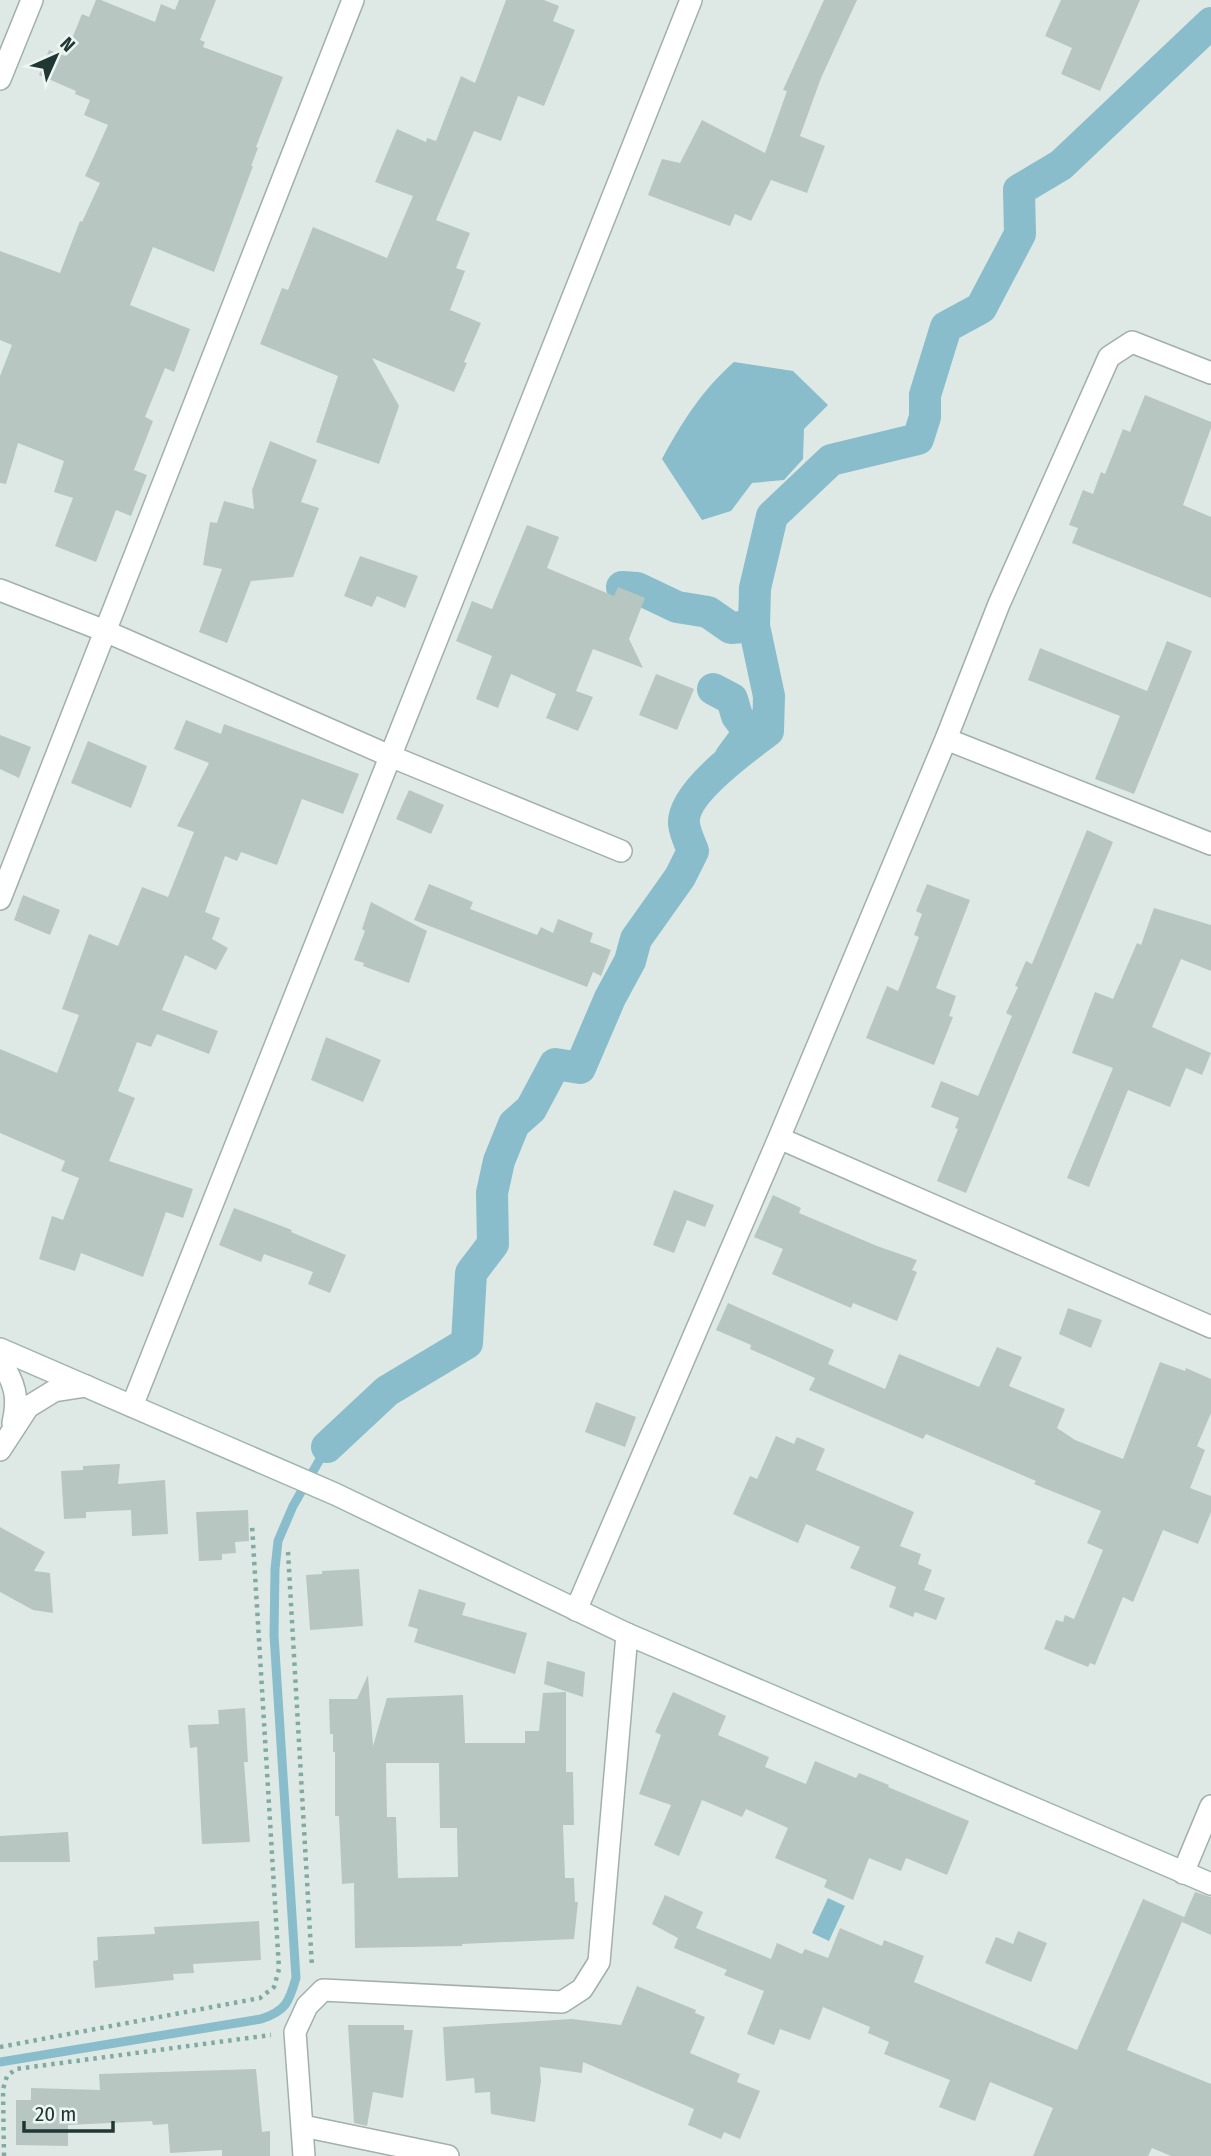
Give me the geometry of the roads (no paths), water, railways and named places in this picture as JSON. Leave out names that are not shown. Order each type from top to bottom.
[{"type":"street","points":[[0,79],[32,0]]},
{"type":"street","points":[[0,899],[353,0]]},
{"type":"street","points":[[132,1406],[691,0]]},
{"type":"street","points":[[576,1609],[779,1138],[946,740],[999,604],[1109,357],[1132,342],[1211,373]]},
{"type":"street","points":[[0,590],[105,631],[390,756],[621,851]]},
{"type":"street","points":[[946,740],[1211,844]]},
{"type":"street","points":[[779,1138],[1211,1327]]},
{"type":"street","points":[[0,1349],[335,1494],[627,1634],[1211,1884]]},
{"type":"street","points":[[0,1361],[9,1373],[18,1403],[12,1429]]},
{"type":"street","points":[[0,1450],[28,1407],[54,1391],[86,1386]]},
{"type":"street","points":[[304,2156],[295,2032],[307,2006],[323,1990],[562,2002],[582,1989],[599,1962],[627,1634]]},
{"type":"street","points":[[1183,1873],[1211,1806]]},
{"type":"street","points":[[303,2126],[448,2156]]},
{"type":"water","points":[[734,362],[793,371],[828,405],[804,429],[803,459],[784,480],[752,483],[731,511],[702,520],[662,459],[694,407]]},
{"type":"water","points":[[828,1898],[845,1906],[829,1941],[812,1933]]},
{"type":"waterway","points":[[327,1447],[387,1391],[467,1343],[471,1273],[493,1244],[492,1193],[499,1161],[514,1124],[531,1109],[555,1064],[580,1068],[610,998],[630,961],[636,939],[680,877],[693,851],[684,824],[686,812],[693,799],[716,773],[768,731],[769,696],[754,626],[755,588],[772,516],[831,460],[918,439],[925,417],[925,395],[946,327],[981,308],[1020,234],[1019,190],[1061,165],[1211,23]]},
{"type":"waterway","points":[[622,587],[637,588],[677,607],[708,612],[731,628],[754,626]]},
{"type":"waterway","points":[[713,689],[732,699],[737,716],[746,728],[744,739],[730,758]]},
{"type":"waterway","points":[[0,2062],[261,2019],[276,2013],[288,1999],[296,1978],[274,1635],[275,1569],[278,1541],[293,1506],[327,1447]]}]
